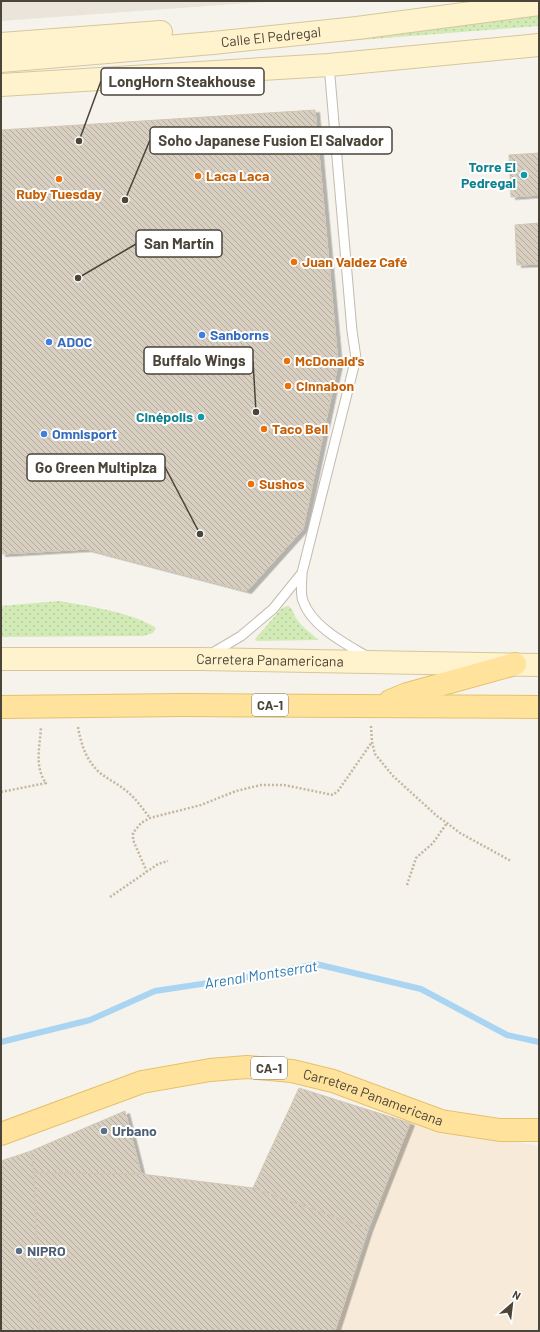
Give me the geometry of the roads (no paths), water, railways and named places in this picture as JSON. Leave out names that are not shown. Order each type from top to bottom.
[{"type":"main road","name":"Calle El Pedregal","points":[[1,61],[213,43],[357,28],[539,4]]},
{"type":"main road","points":[[1,44],[206,29],[357,28]]},
{"type":"main road","name":"Calle El Pedregal","points":[[1,85],[329,65],[539,45]]},
{"type":"main road","points":[[1,92],[92,79]]},
{"type":"main road","name":"Carretera Panamericana","points":[[1,659],[202,659],[539,665]]},
{"type":"main road","points":[[376,706],[406,694],[515,664]]},
{"type":"main road","name":"CA-1","points":[[1,707],[183,705],[539,707]]},
{"type":"main road","name":"Carretera Panamericana","points":[[1,1134],[142,1082],[181,1074],[247,1067],[292,1071],[334,1081],[440,1121],[500,1130],[539,1130]]},
{"type":"main road","points":[[1,1118],[142,1082]]},
{"type":"main road","points":[[1,1144],[27,1135],[94,1100]]},
{"type":"lane","points":[[329,65],[352,331],[356,358],[302,573],[302,600],[313,618],[337,640],[378,662]]},
{"type":"lane","points":[[202,659],[241,636],[273,609],[302,573]]},
{"type":"waterway","name":"Arenal Montserrat","points":[[1,1042],[90,1020],[155,991],[267,974],[316,964],[421,989],[507,1035],[539,1042]]},
{"type":"place","name":"LongHorn Steakhouse","points":[[79,141]]},
{"type":"place","name":"Torre El Pedregal","points":[[524,175]]},
{"type":"place","name":"Laca Laca","points":[[198,176]]},
{"type":"place","name":"Ruby Tuesday","points":[[59,179]]},
{"type":"place","name":"Soho Japanese Fusion El Salvador","points":[[125,200]]},
{"type":"place","name":"Juan Valdez Café","points":[[294,262]]},
{"type":"place","name":"San Martín","points":[[78,278]]},
{"type":"place","name":"Sanborns","points":[[202,335]]},
{"type":"place","name":"ADOC","points":[[49,342]]},
{"type":"place","name":"McDonald's","points":[[287,361]]},
{"type":"place","name":"Cinnabon","points":[[288,386]]},
{"type":"place","name":"Buffalo Wings","points":[[256,412]]},
{"type":"place","name":"Cinépolis","points":[[201,417]]},
{"type":"place","name":"Taco Bell","points":[[264,429]]},
{"type":"place","name":"Omnisport","points":[[44,434]]},
{"type":"place","name":"Sushos","points":[[251,484]]},
{"type":"place","name":"Go Green Multiplza","points":[[200,534]]},
{"type":"place","name":"Urbano","points":[[104,1131]]},
{"type":"place","name":"NIPRO","points":[[19,1251]]}]
